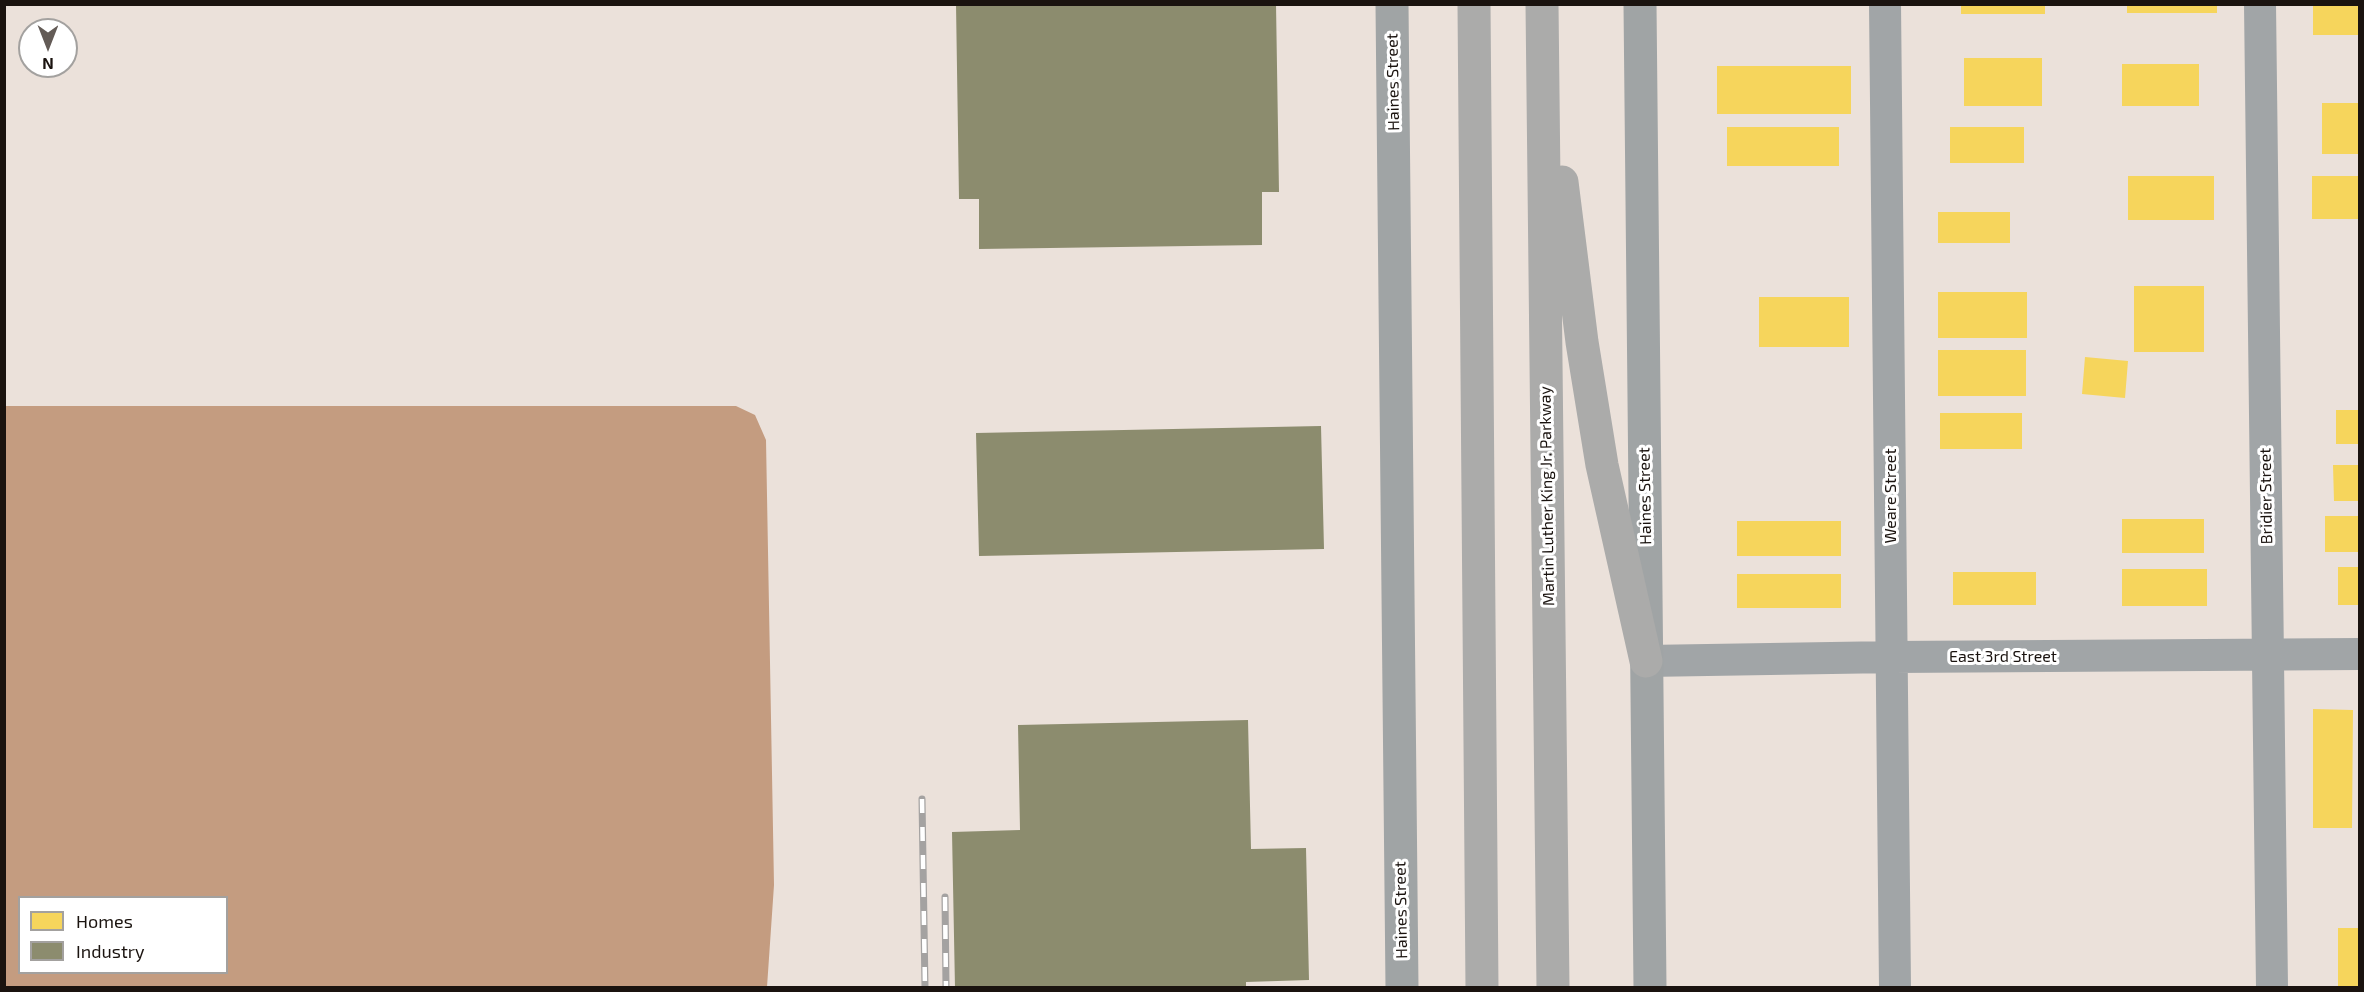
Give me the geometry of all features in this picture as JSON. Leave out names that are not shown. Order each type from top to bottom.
[{"type":"highway","points":[[1474,4],[1482,987]]},
{"type":"highway","points":[[1542,12],[1591,401],[1602,465],[1646,661]]},
{"type":"highway","name":"Martin Luther King Jr. Parkway","points":[[1542,12],[1553,987]]},
{"type":"street","name":"Haines Street","points":[[1392,4],[1402,987]]},
{"type":"street","name":"Haines Street","points":[[1640,4],[1650,987]]},
{"type":"street","name":"Weare Street","points":[[1885,4],[1895,987]]},
{"type":"street","name":"Bridier Street","points":[[2260,4],[2272,987]]},
{"type":"street","name":"East 3rd Street","points":[[1646,661],[2360,654]]},
{"type":"shaded area","points":[[5,406],[736,406],[755,415],[766,440],[774,885],[767,987],[5,987]]},
{"type":"building: Homes","points":[[1961,4],[2045,4],[2045,14],[1961,14]]},
{"type":"building: Homes","points":[[2127,4],[2217,4],[2217,13],[2127,13]]},
{"type":"building: Homes","points":[[2313,4],[2360,4],[2360,35],[2313,35]]},
{"type":"building: Homes","points":[[1964,58],[2042,58],[2042,106],[1964,106]]},
{"type":"building: Homes","points":[[2122,64],[2199,64],[2199,106],[2122,106]]},
{"type":"building: Homes","points":[[1717,66],[1851,66],[1851,114],[1717,114]]},
{"type":"building: Homes","points":[[2322,103],[2360,103],[2360,154],[2322,154]]},
{"type":"building: Homes","points":[[1727,127],[1839,127],[1839,166],[1727,166]]},
{"type":"building: Homes","points":[[1950,127],[2024,127],[2024,163],[1950,163]]},
{"type":"building: Homes","points":[[2128,176],[2214,176],[2214,220],[2128,220]]},
{"type":"building: Homes","points":[[2312,176],[2360,176],[2360,219],[2312,219]]},
{"type":"building: Homes","points":[[1938,212],[2010,212],[2010,243],[1938,243]]},
{"type":"building: Homes","points":[[2134,286],[2204,286],[2204,352],[2134,352]]},
{"type":"building: Homes","points":[[1938,292],[2027,292],[2027,338],[1938,338]]},
{"type":"building: Homes","points":[[1759,297],[1849,297],[1849,347],[1759,347]]},
{"type":"building: Homes","points":[[1938,350],[2026,350],[2026,396],[1938,396]]},
{"type":"building: Homes","points":[[2085,357],[2128,361],[2125,398],[2082,394]]},
{"type":"building: Homes","points":[[2336,410],[2360,410],[2360,444],[2336,444]]},
{"type":"building: Homes","points":[[1940,413],[2022,413],[2022,449],[1940,449]]},
{"type":"building: Homes","points":[[2333,465],[2360,465],[2360,501],[2334,501]]},
{"type":"building: Homes","points":[[2325,516],[2360,516],[2360,552],[2325,552]]},
{"type":"building: Homes","points":[[2122,519],[2204,519],[2204,553],[2122,553]]},
{"type":"building: Homes","points":[[1737,521],[1841,521],[1841,556],[1737,556]]},
{"type":"building: Homes","points":[[2338,567],[2360,567],[2360,605],[2338,605]]},
{"type":"building: Homes","points":[[2122,569],[2207,569],[2207,606],[2122,606]]},
{"type":"building: Homes","points":[[1953,572],[2036,572],[2036,605],[1953,605]]},
{"type":"building: Homes","points":[[1737,574],[1841,574],[1841,608],[1737,608]]},
{"type":"building: Homes","points":[[2313,709],[2353,710],[2352,828],[2313,828]]},
{"type":"building: Homes","points":[[2338,928],[2360,928],[2360,988],[2338,988]]},
{"type":"building: Industry","points":[[956,4],[1276,4],[1279,192],[1262,192],[1262,245],[979,249],[979,199],[959,199]]},
{"type":"building: Industry","points":[[1321,426],[1324,549],[979,556],[976,433]]},
{"type":"building: Industry","points":[[1248,720],[1251,849],[1306,848],[1309,980],[1246,982],[1246,988],[955,988],[952,832],[1020,830],[1018,725]]},
{"type":"railway","points":[[922,799],[925,988]]},
{"type":"railway","points":[[945,897],[946,988]]}]
